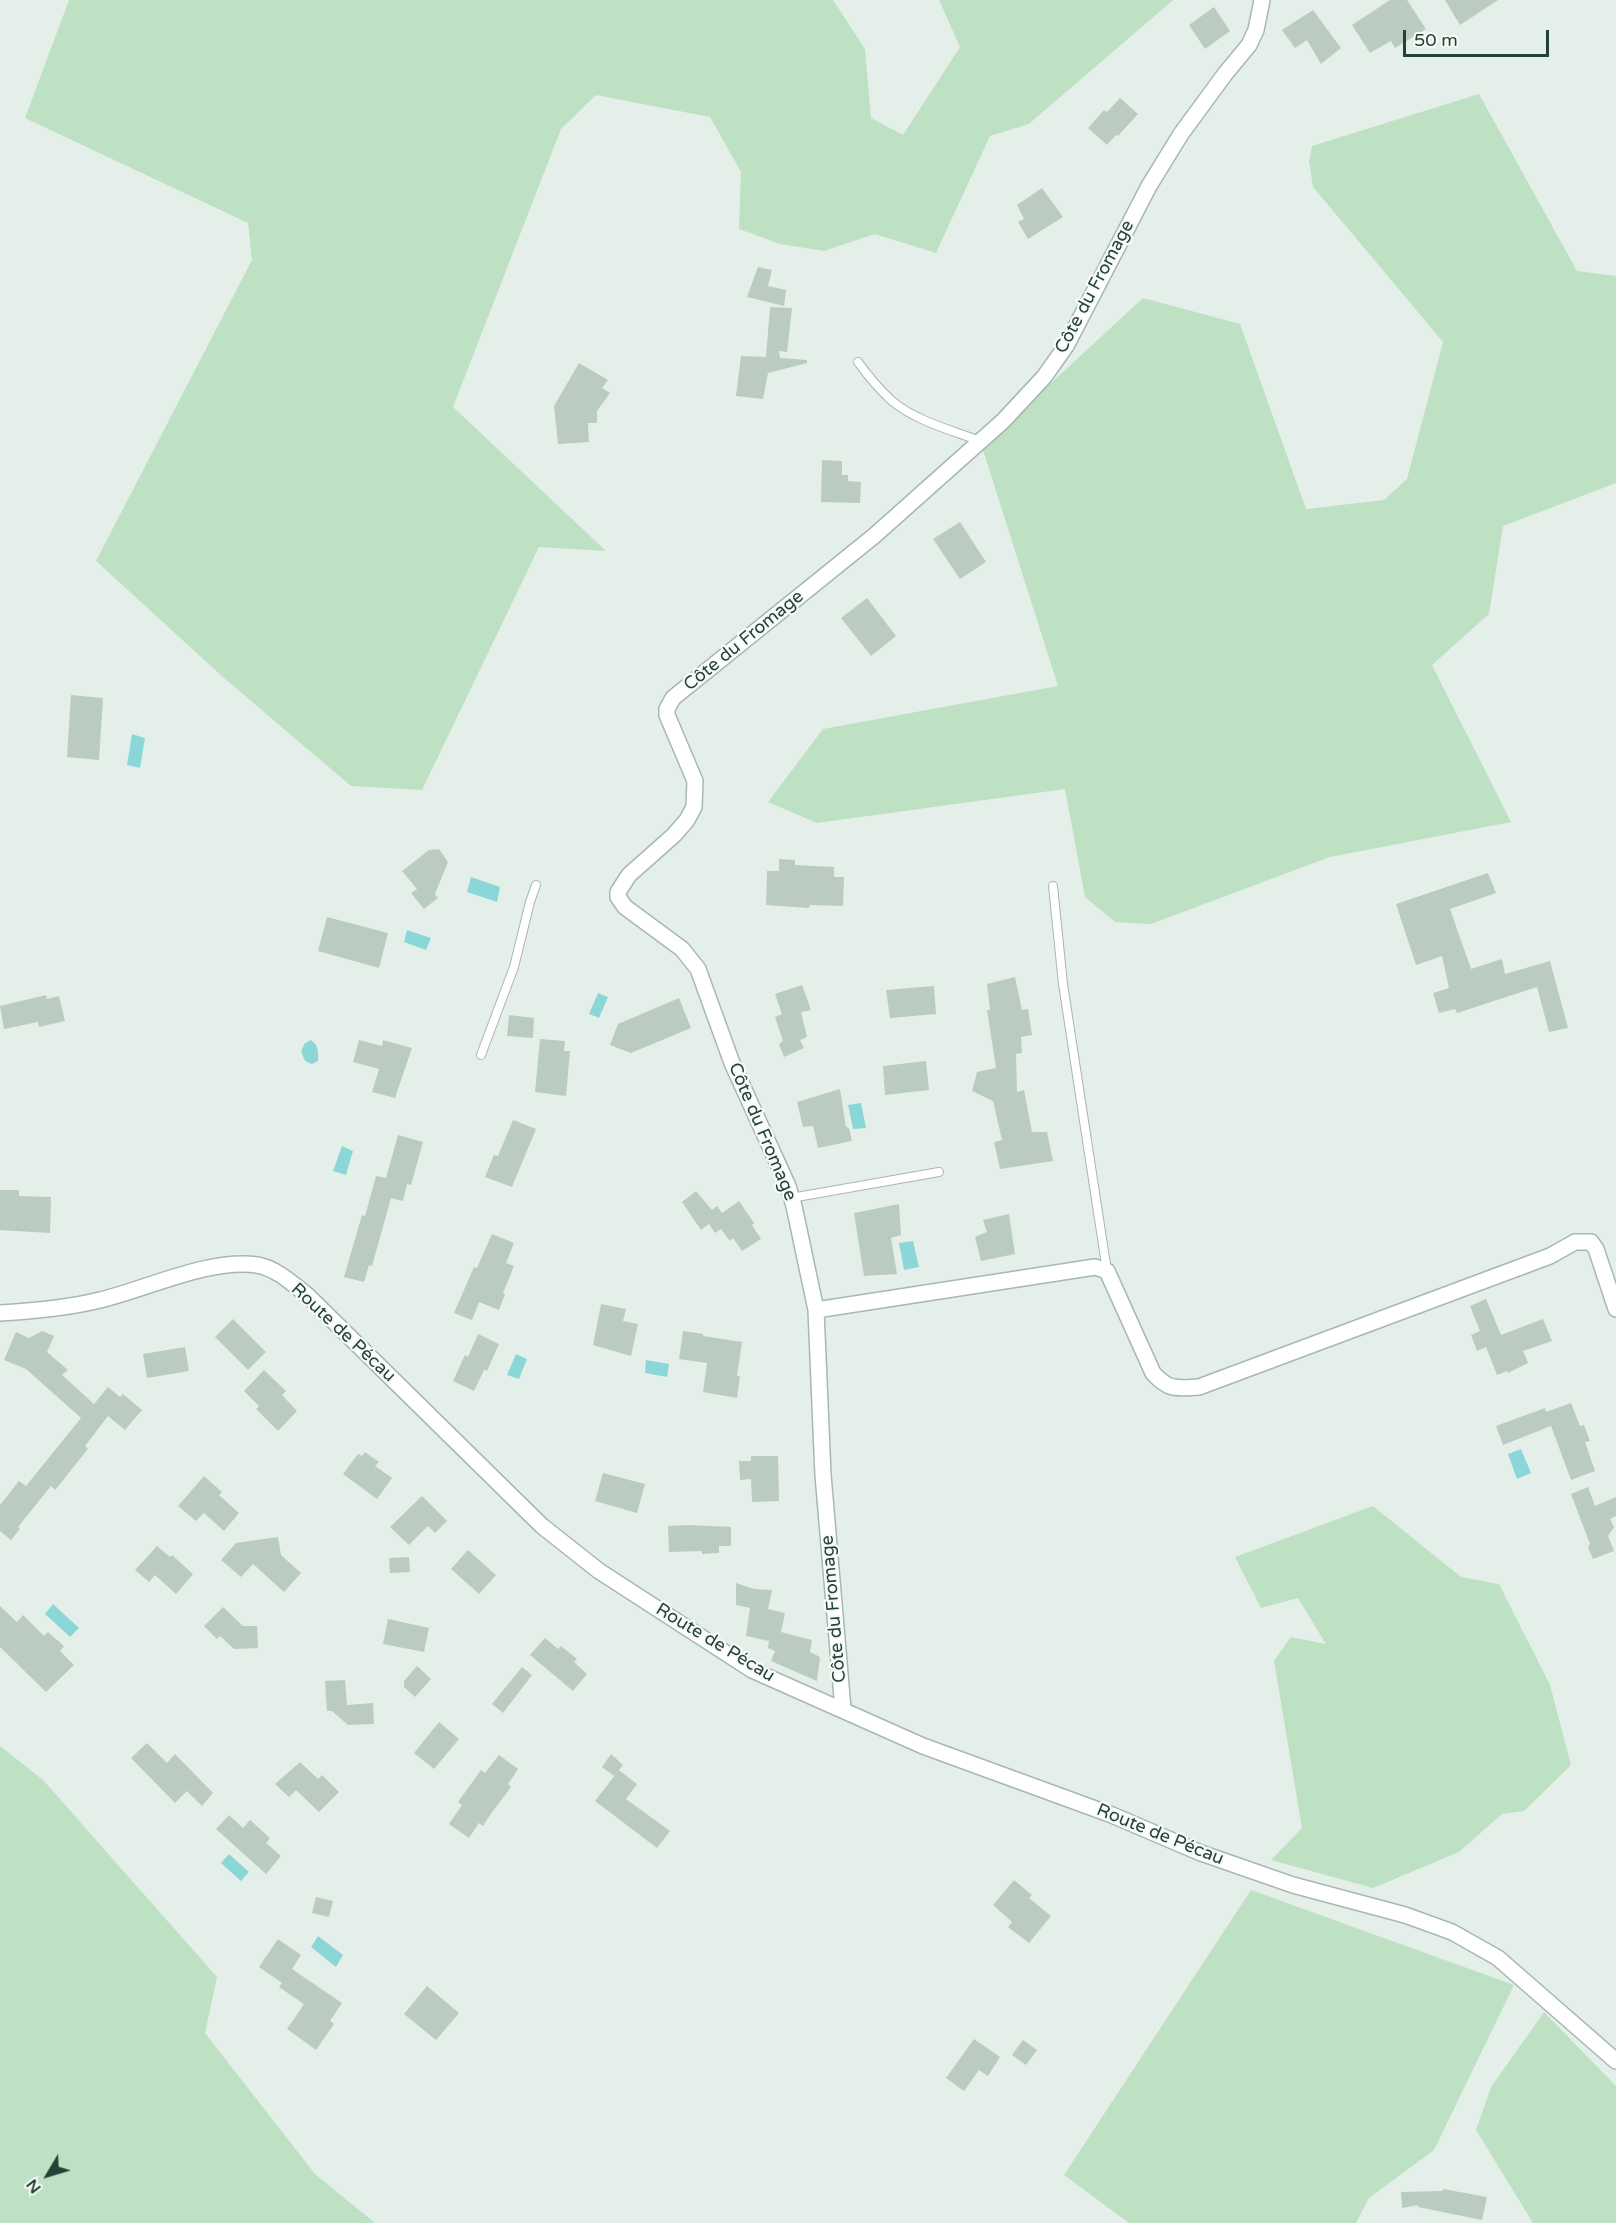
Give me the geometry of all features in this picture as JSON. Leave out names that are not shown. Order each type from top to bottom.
[{"type":"street","name":"Côte du Fromage","points":[[843,1709],[823,1475],[816,1310],[792,1198],[732,1063],[698,969],[681,949],[625,907],[618,897],[618,892],[629,875],[674,835],[687,820],[694,807],[696,781],[667,715],[673,698],[874,536],[1003,421],[1044,377],[1066,346],[1149,186],[1181,134],[1249,45],[1257,30],[1262,0]]},
{"type":"street","points":[[816,1310],[1095,1267],[1107,1271],[1153,1373],[1162,1384],[1175,1389],[1199,1387],[1550,1256],[1575,1242],[1591,1242],[1596,1249],[1616,1309]]},
{"type":"street","name":"Route de Pécau","points":[[0,1313],[33,1311],[99,1300],[222,1264],[257,1265],[267,1268],[308,1296],[542,1526],[599,1570],[752,1670],[923,1746],[1112,1815],[1201,1853],[1293,1885],[1405,1915],[1452,1932],[1498,1958],[1616,2061]]},
{"type":"lane","points":[[858,362],[871,380],[894,402],[927,421],[980,441]]},
{"type":"lane","points":[[481,1055],[514,967],[536,885]]},
{"type":"lane","points":[[1053,886],[1063,984],[1107,1271]]},
{"type":"lane","points":[[792,1198],[939,1172]]},
{"type":"green space","points":[[69,0],[833,0],[865,49],[871,118],[903,135],[960,47],[939,0],[1173,0],[1029,124],[990,136],[936,253],[875,234],[824,251],[780,244],[739,229],[741,172],[710,117],[596,95],[561,129],[453,407],[606,551],[539,547],[422,790],[351,786],[224,678],[96,561],[252,260],[248,223],[25,118]]},
{"type":"green space","points":[[1479,94],[1577,271],[1616,276],[1616,483],[1503,526],[1489,614],[1432,665],[1511,822],[1330,857],[1151,924],[1115,922],[1085,897],[1065,789],[817,823],[768,802],[823,729],[1058,686],[982,447],[1143,298],[1240,324],[1306,509],[1384,500],[1407,479],[1443,342],[1313,187],[1309,161],[1312,146]]},
{"type":"green space","points":[[1373,1506],[1461,1577],[1499,1584],[1550,1685],[1571,1765],[1524,1811],[1502,1814],[1459,1852],[1373,1888],[1271,1860],[1302,1828],[1274,1661],[1291,1637],[1326,1644],[1298,1598],[1261,1608],[1235,1557]]},
{"type":"green space","points":[[0,1746],[43,1780],[217,1977],[205,2033],[315,2174],[375,2223],[0,2223]]},
{"type":"green space","points":[[1251,1890],[1514,1985],[1434,2150],[1369,2198],[1356,2223],[1129,2223],[1064,2175]]},
{"type":"green space","points":[[1544,2012],[1616,2086],[1616,2223],[1533,2223],[1476,2130],[1491,2087]]},
{"type":"water","points":[[132,734],[145,738],[140,768],[127,765]]},
{"type":"water","points":[[471,877],[500,887],[497,902],[467,892]]},
{"type":"water","points":[[407,930],[431,938],[426,950],[404,942]]},
{"type":"water","points":[[598,993],[608,997],[599,1018],[589,1014]]},
{"type":"water","points":[[311,1040],[317,1046],[318,1055],[318,1061],[312,1064],[305,1061],[301,1051],[305,1043]]},
{"type":"water","points":[[861,1103],[866,1128],[853,1129],[848,1105]]},
{"type":"water","points":[[342,1146],[353,1151],[346,1175],[333,1171]]},
{"type":"water","points":[[913,1241],[919,1267],[904,1270],[899,1243]]},
{"type":"water","points":[[516,1354],[527,1359],[519,1379],[507,1375]]},
{"type":"water","points":[[646,1360],[669,1364],[667,1377],[645,1373]]},
{"type":"water","points":[[1521,1449],[1531,1473],[1517,1479],[1508,1454]]},
{"type":"water","points":[[53,1604],[79,1628],[70,1637],[45,1614]]},
{"type":"water","points":[[229,1854],[249,1872],[241,1881],[221,1863]]},
{"type":"water","points":[[318,1936],[343,1955],[336,1967],[311,1947]]},
{"type":"building","points":[[1390,0],[1407,0],[1426,29],[1395,48],[1391,41],[1370,53],[1352,25]]},
{"type":"building","points":[[1445,0],[1498,0],[1460,25]]},
{"type":"building","points":[[1214,7],[1230,31],[1205,49],[1189,25]]},
{"type":"building","points":[[1313,10],[1341,48],[1321,64],[1307,40],[1295,48],[1282,30]]},
{"type":"building","points":[[1120,98],[1138,114],[1107,145],[1088,128],[1104,110],[1107,112]]},
{"type":"building","points":[[1042,188],[1063,217],[1028,239],[1018,222],[1024,219],[1017,205]]},
{"type":"building","points":[[758,267],[772,270],[768,286],[786,290],[784,306],[747,297]]},
{"type":"building","points":[[770,307],[792,308],[787,352],[779,351],[780,358],[807,360],[807,363],[768,373],[763,399],[736,396],[741,356],[766,357]]},
{"type":"building","points":[[579,363],[608,380],[602,388],[610,393],[597,411],[597,423],[588,423],[589,442],[558,444],[554,406]]},
{"type":"building","points":[[822,460],[842,461],[842,475],[848,475],[848,481],[861,482],[860,503],[821,502]]},
{"type":"building","points":[[960,522],[986,562],[960,579],[933,539]]},
{"type":"building","points":[[867,598],[896,636],[871,656],[841,618]]},
{"type":"building","points":[[71,695],[103,698],[99,760],[67,757]]},
{"type":"building","points":[[439,849],[448,862],[435,894],[438,898],[424,909],[411,893],[417,889],[402,871],[429,850]]},
{"type":"building","points":[[779,859],[795,860],[795,865],[834,867],[834,877],[844,877],[843,906],[810,905],[809,908],[766,905],[767,871],[779,871]]},
{"type":"building","points":[[1488,873],[1496,893],[1450,909],[1471,969],[1502,959],[1505,974],[1550,961],[1568,1028],[1549,1032],[1537,987],[1457,1013],[1455,1009],[1439,1013],[1433,993],[1449,988],[1442,956],[1416,965],[1396,904]]},
{"type":"building","points":[[327,917],[388,933],[379,968],[318,951]]},
{"type":"building","points":[[1015,977],[1022,1010],[1028,1009],[1032,1035],[1021,1037],[1022,1053],[1016,1054],[1017,1092],[1024,1090],[1032,1132],[1047,1132],[1053,1161],[1000,1169],[994,1142],[1002,1140],[993,1101],[972,1091],[977,1072],[996,1068],[987,1010],[990,1010],[987,984]]},
{"type":"building","points":[[802,985],[811,1010],[801,1012],[807,1037],[800,1040],[804,1048],[784,1057],[779,1044],[783,1041],[775,1017],[782,1014],[775,994]]},
{"type":"building","points":[[934,986],[936,1014],[890,1018],[886,990]]},
{"type":"building","points":[[46,995],[47,999],[59,996],[65,1021],[39,1027],[38,1022],[4,1029],[0,1006]]},
{"type":"building","points":[[679,998],[691,1028],[631,1053],[610,1045],[618,1024]]},
{"type":"building","points":[[509,1015],[534,1018],[533,1038],[507,1036]]},
{"type":"building","points":[[540,1039],[565,1041],[564,1051],[570,1051],[566,1096],[535,1092]]},
{"type":"building","points":[[359,1040],[382,1046],[383,1040],[412,1048],[395,1098],[372,1092],[379,1069],[353,1062]]},
{"type":"building","points":[[926,1061],[929,1090],[885,1095],[883,1066]]},
{"type":"building","points":[[840,1089],[846,1127],[849,1128],[852,1141],[818,1148],[813,1126],[803,1127],[797,1102]]},
{"type":"building","points":[[513,1120],[536,1129],[512,1187],[485,1177],[494,1155],[498,1156]]},
{"type":"building","points":[[398,1135],[423,1142],[411,1185],[407,1184],[403,1201],[391,1198],[372,1266],[369,1265],[364,1282],[344,1277],[376,1176],[386,1178]]},
{"type":"building","points":[[0,1190],[19,1190],[19,1196],[51,1197],[50,1233],[0,1230]]},
{"type":"building","points":[[696,1191],[712,1210],[717,1206],[722,1213],[739,1201],[754,1223],[752,1225],[761,1239],[742,1251],[733,1238],[730,1241],[721,1229],[715,1233],[709,1224],[701,1230],[682,1202]]},
{"type":"building","points":[[899,1204],[901,1235],[891,1238],[897,1274],[864,1276],[854,1213]]},
{"type":"building","points":[[1009,1214],[1015,1254],[981,1261],[975,1237],[987,1232],[983,1220]]},
{"type":"building","points":[[492,1234],[514,1243],[506,1263],[514,1266],[499,1310],[479,1302],[472,1320],[454,1313],[474,1267],[477,1268]]},
{"type":"building","points":[[1486,1299],[1501,1335],[1543,1319],[1552,1341],[1523,1351],[1528,1363],[1508,1373],[1507,1371],[1497,1375],[1486,1347],[1477,1351],[1471,1335],[1480,1331],[1470,1306]]},
{"type":"building","points":[[601,1304],[626,1309],[623,1321],[638,1324],[631,1356],[593,1345]]},
{"type":"building","points":[[233,1319],[266,1352],[248,1370],[215,1337]]},
{"type":"building","points":[[42,1331],[54,1336],[47,1352],[68,1370],[62,1375],[94,1404],[108,1387],[120,1397],[123,1394],[142,1410],[125,1430],[108,1416],[85,1446],[88,1449],[55,1490],[51,1486],[18,1527],[20,1529],[11,1540],[0,1531],[0,1505],[19,1481],[26,1486],[81,1418],[26,1369],[4,1360],[16,1332],[29,1338]]},
{"type":"building","points":[[683,1331],[742,1342],[737,1376],[740,1376],[737,1398],[703,1392],[707,1363],[679,1359]]},
{"type":"building","points":[[478,1334],[499,1344],[487,1371],[484,1370],[474,1391],[453,1381],[465,1355],[468,1357]]},
{"type":"building","points":[[185,1347],[189,1371],[147,1378],[143,1354]]},
{"type":"building","points":[[264,1370],[286,1391],[282,1395],[297,1411],[278,1431],[256,1409],[259,1406],[244,1391]]},
{"type":"building","points":[[1571,1403],[1580,1426],[1584,1425],[1590,1441],[1585,1442],[1595,1471],[1571,1480],[1550,1423],[1551,1426],[1503,1445],[1496,1426],[1545,1408],[1546,1412]]},
{"type":"building","points":[[365,1452],[379,1462],[375,1466],[392,1478],[377,1499],[343,1474],[358,1454],[362,1456]]},
{"type":"building","points":[[751,1456],[778,1456],[779,1501],[752,1502],[751,1479],[740,1480],[739,1461],[751,1461]]},
{"type":"building","points":[[603,1473],[645,1484],[637,1513],[595,1501]]},
{"type":"building","points":[[204,1476],[222,1492],[219,1495],[239,1513],[224,1531],[204,1513],[196,1521],[178,1506]]},
{"type":"building","points":[[1588,1487],[1595,1506],[1616,1497],[1616,1516],[1610,1519],[1614,1527],[1608,1536],[1614,1551],[1593,1559],[1588,1547],[1590,1544],[1571,1494]]},
{"type":"building","points":[[422,1496],[447,1521],[435,1533],[428,1526],[409,1545],[390,1527]]},
{"type":"building","points":[[668,1526],[731,1527],[731,1546],[719,1546],[719,1553],[669,1552]]},
{"type":"building","points":[[278,1537],[281,1555],[301,1573],[284,1592],[253,1564],[241,1577],[221,1560],[236,1543]]},
{"type":"building","points":[[157,1546],[170,1557],[172,1555],[193,1574],[176,1594],[155,1575],[149,1582],[135,1570]]},
{"type":"building","points":[[468,1550],[496,1575],[479,1594],[451,1569]]},
{"type":"building","points":[[409,1557],[410,1572],[390,1573],[389,1558]]},
{"type":"building","points":[[736,1583],[754,1589],[772,1590],[768,1609],[785,1613],[781,1632],[812,1640],[810,1652],[820,1657],[817,1681],[771,1661],[775,1651],[768,1648],[769,1641],[746,1636],[750,1608],[736,1605]]},
{"type":"building","points":[[0,1606],[17,1622],[23,1615],[44,1636],[48,1632],[64,1646],[60,1651],[74,1665],[46,1692],[0,1647]]},
{"type":"building","points":[[223,1607],[243,1626],[257,1626],[258,1648],[234,1649],[220,1636],[217,1639],[204,1626]]},
{"type":"building","points":[[388,1619],[429,1628],[424,1652],[383,1644]]},
{"type":"building","points":[[545,1638],[558,1649],[561,1646],[577,1659],[574,1662],[587,1674],[573,1691],[530,1655]]},
{"type":"building","points":[[417,1666],[431,1679],[415,1697],[404,1687],[404,1681]]},
{"type":"building","points":[[522,1667],[532,1675],[503,1713],[492,1704]]},
{"type":"building","points":[[345,1680],[347,1705],[373,1703],[374,1724],[348,1725],[332,1711],[327,1711],[325,1681]]},
{"type":"building","points":[[439,1722],[459,1739],[434,1769],[414,1753]]},
{"type":"building","points":[[147,1743],[167,1763],[175,1754],[213,1793],[202,1806],[187,1791],[175,1803],[131,1758]]},
{"type":"building","points":[[611,1754],[623,1765],[614,1776],[602,1767]]},
{"type":"building","points":[[499,1755],[518,1769],[508,1784],[511,1787],[483,1826],[479,1823],[469,1838],[449,1824],[462,1805],[458,1802],[481,1770],[485,1773]]},
{"type":"building","points":[[300,1762],[318,1779],[322,1775],[339,1792],[319,1812],[296,1790],[289,1797],[275,1784]]},
{"type":"building","points":[[619,1770],[637,1784],[626,1799],[670,1831],[657,1848],[595,1801]]},
{"type":"building","points":[[229,1815],[243,1828],[250,1820],[270,1838],[266,1843],[281,1856],[266,1874],[216,1829]]},
{"type":"building","points":[[1014,1880],[1032,1895],[1029,1898],[1051,1916],[1029,1943],[1008,1927],[1012,1922],[993,1905]]},
{"type":"building","points":[[316,1897],[333,1901],[329,1917],[312,1913]]},
{"type":"building","points":[[278,1939],[301,1955],[292,1969],[342,2003],[330,2021],[334,2024],[316,2050],[287,2029],[304,2004],[279,1987],[282,1983],[259,1967]]},
{"type":"building","points":[[427,1986],[459,2013],[436,2040],[404,2014]]},
{"type":"building","points":[[974,2039],[1000,2057],[988,2076],[979,2070],[964,2091],[946,2078]]},
{"type":"building","points":[[1023,2040],[1037,2050],[1026,2065],[1012,2055]]},
{"type":"building","points":[[1443,2189],[1487,2197],[1482,2220],[1418,2207],[1418,2205],[1402,2208],[1401,2192],[1442,2191]]}]
